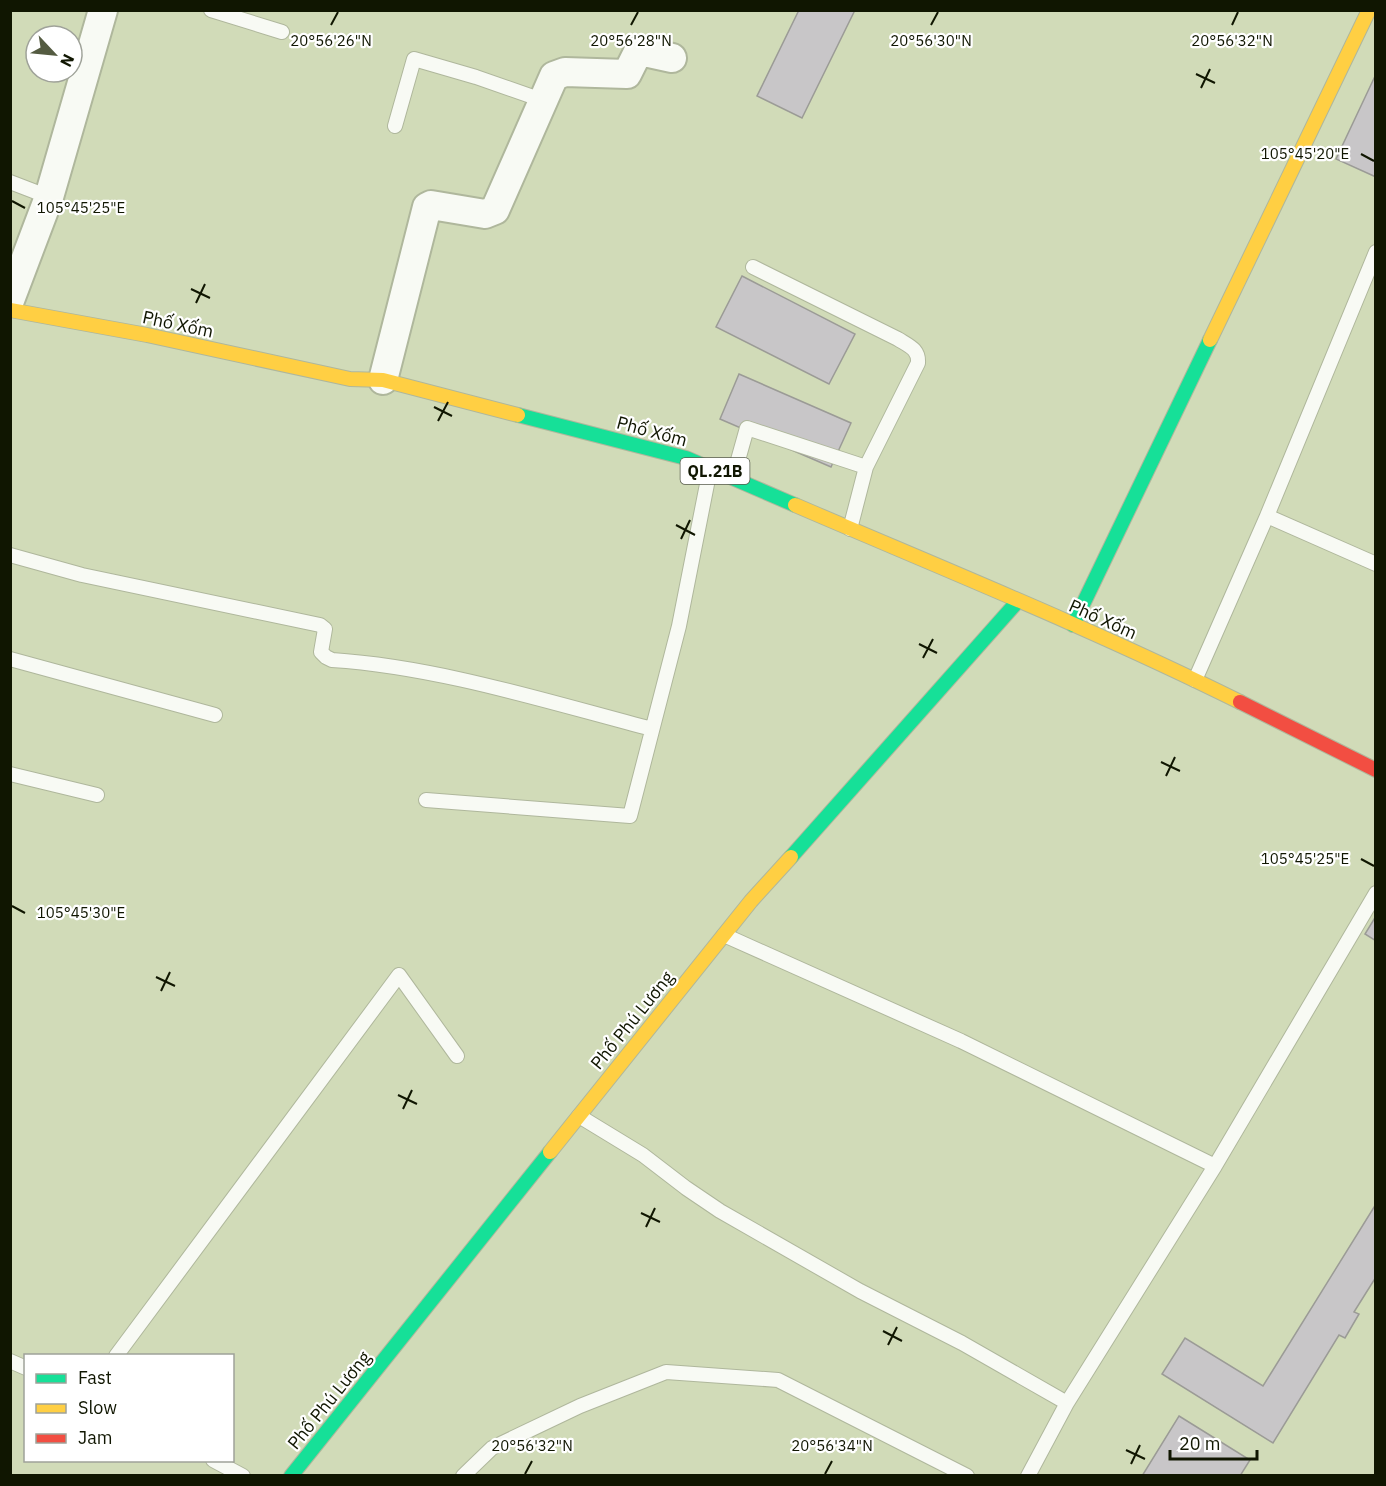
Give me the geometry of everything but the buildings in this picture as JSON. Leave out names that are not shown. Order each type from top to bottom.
[{"type":"main road","points":[[1073,625],[1369,10]]},
{"type":"main road","name":"Phố Xốm","points":[[10,310],[147,335],[350,379],[383,380],[686,458],[1195,680],[1376,770]]},
{"type":"main road","name":"Phố Phú Lương","points":[[291,1476],[750,901],[1018,601]]},
{"type":"street","points":[[10,300],[49,197],[103,10]]},
{"type":"street","points":[[383,380],[427,207],[431,205],[484,214],[495,210],[554,76],[565,72],[623,75],[630,71],[640,51],[672,57]]},
{"type":"lane","points":[[211,10],[282,32]]},
{"type":"lane","points":[[395,126],[414,59],[542,100]]},
{"type":"lane","points":[[10,182],[49,197]]},
{"type":"lane","points":[[1195,680],[1267,516],[1376,252]]},
{"type":"lane","points":[[753,267],[876,327],[915,350],[918,355],[918,363],[866,467],[850,529]]},
{"type":"lane","points":[[733,479],[747,428],[866,467]]},
{"type":"lane","points":[[426,800],[630,816],[679,626],[710,469]]},
{"type":"lane","points":[[1267,516],[1376,564]]},
{"type":"lane","points":[[10,555],[82,575],[320,625],[325,629],[321,652],[332,660],[376,663],[471,682],[652,729]]},
{"type":"lane","points":[[10,659],[214,715]]},
{"type":"lane","points":[[10,774],[98,795]]},
{"type":"lane","points":[[1027,1475],[1067,1402],[1215,1166],[1376,893]]},
{"type":"lane","points":[[724,935],[961,1041],[1215,1166]]},
{"type":"lane","points":[[117,1354],[399,975],[457,1056]]},
{"type":"lane","points":[[579,1116],[643,1155],[720,1211],[860,1291],[962,1343],[1067,1402]]},
{"type":"lane","points":[[10,1361],[24,1367]]},
{"type":"lane","points":[[463,1476],[492,1448],[580,1406],[666,1372],[778,1380],[966,1476]]},
{"type":"lane","points":[[215,1462],[243,1476]]},
{"type":"traffic: fast","points":[[1073,625],[1210,340]]},
{"type":"traffic: fast","points":[[518,415],[686,458],[795,505]]},
{"type":"traffic: fast","points":[[791,857],[1018,601]]},
{"type":"traffic: fast","points":[[291,1476],[550,1152]]},
{"type":"traffic: slow","points":[[1210,340],[1369,10]]},
{"type":"traffic: slow","points":[[10,310],[147,335],[350,379],[383,380],[518,415]]},
{"type":"traffic: slow","points":[[795,505],[1075,625],[1240,702]]},
{"type":"traffic: slow","points":[[550,1152],[751,901],[791,857]]},
{"type":"traffic: jam","points":[[1240,702],[1376,770]]}]
